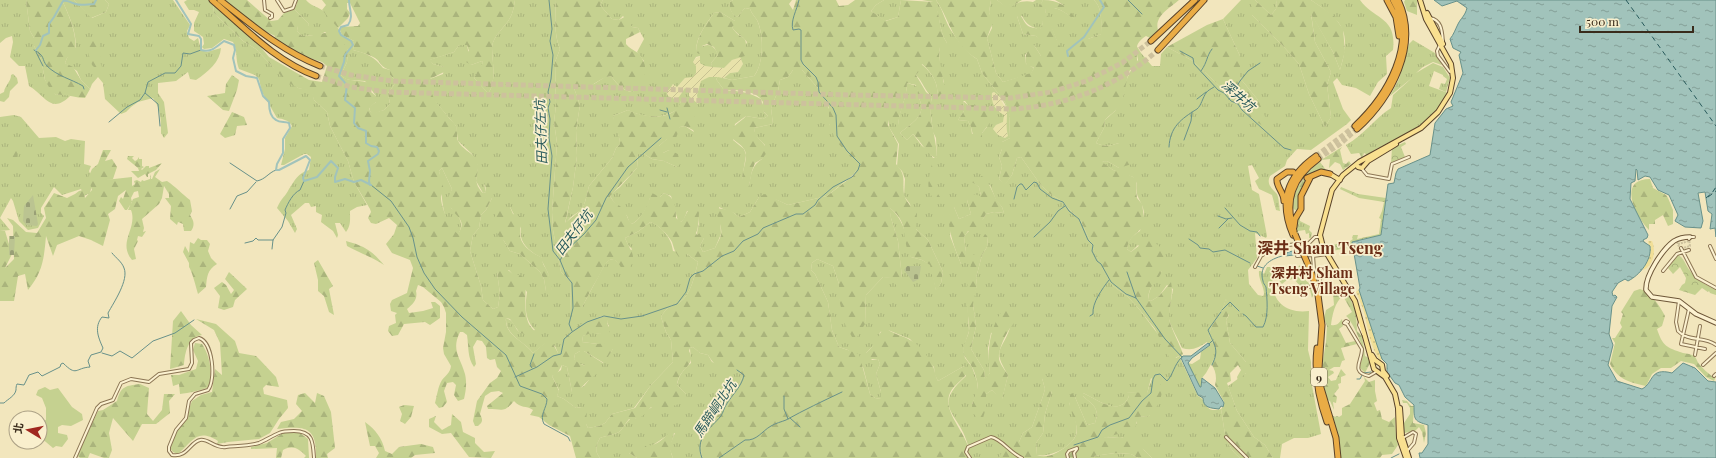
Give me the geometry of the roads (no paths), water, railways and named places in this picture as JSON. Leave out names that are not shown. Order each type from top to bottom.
[{"type":"highway","points":[[212,0],[275,54],[296,67],[316,76]]},
{"type":"highway","points":[[220,0],[266,36],[293,54],[320,66]]},
{"type":"highway","points":[[1151,41],[1195,0]]},
{"type":"highway","points":[[1158,50],[1204,0]]},
{"type":"highway","points":[[1387,0],[1398,23],[1400,38],[1398,57]]},
{"type":"highway","points":[[1393,0],[1399,13],[1402,29],[1402,43],[1398,57],[1391,78],[1381,96],[1356,128],[1384,99],[1400,66],[1405,47],[1406,32],[1404,16],[1398,0]]},
{"type":"highway","name":"9","points":[[1294,233],[1290,218],[1289,203],[1293,188],[1307,180],[1317,158],[1300,169],[1291,182],[1287,195],[1286,210],[1288,223],[1312,274],[1317,295],[1322,321],[1319,372],[1321,388],[1336,438],[1338,458]]},
{"type":"highway","points":[[1299,211],[1293,211],[1291,206],[1294,191],[1307,180],[1321,172],[1337,179]]},
{"type":"highway","points":[[1286,210],[1283,194],[1276,182],[1277,178],[1285,173],[1292,173]]},
{"type":"highway","points":[[1280,176],[1279,182],[1282,186],[1291,182]]},
{"type":"highway","points":[[1294,233],[1295,221],[1301,208],[1301,199],[1307,180]]},
{"type":"highway","name":"9","points":[[1317,295],[1319,324],[1316,383],[1320,403],[1332,438],[1335,458]]},
{"type":"main road","points":[[1321,237],[1337,179],[1350,172],[1390,144],[1418,130],[1428,123],[1441,108],[1450,93],[1453,83],[1449,56],[1428,20],[1421,0]]},
{"type":"main road","points":[[1360,165],[1337,179],[1321,227],[1321,237],[1327,253],[1358,308],[1374,359],[1382,365],[1382,369],[1398,397],[1402,440],[1407,458]]},
{"type":"main road","points":[[1358,308],[1373,367],[1377,372],[1385,377],[1395,394],[1398,408],[1399,438],[1407,458]]},
{"type":"main road","points":[[1373,367],[1375,364],[1379,363]]},
{"type":"main road","points":[[1377,372],[1382,369]]},
{"type":"street","points":[[264,0],[265,10],[273,16],[270,18]]},
{"type":"street","points":[[277,0],[282,10],[285,11],[293,8],[296,0]]},
{"type":"street","points":[[1428,20],[1434,19],[1439,23],[1442,31],[1443,45],[1437,51],[1438,56],[1450,72]]},
{"type":"street","points":[[1360,165],[1367,176],[1389,179],[1392,164],[1409,157]]},
{"type":"street","points":[[1255,267],[1261,256],[1270,250],[1278,250],[1288,245],[1309,243],[1315,237],[1321,237]]},
{"type":"street","points":[[1691,237],[1678,240],[1664,250],[1646,284],[1646,290],[1649,295],[1658,299],[1679,301],[1696,314],[1716,323]]},
{"type":"street","points":[[1710,246],[1716,259]]},
{"type":"street","points":[[1682,250],[1696,277],[1716,288]]},
{"type":"street","points":[[1663,272],[1673,257],[1682,250],[1689,250]]},
{"type":"street","points":[[1297,256],[1327,253]]},
{"type":"street","points":[[1301,290],[1301,287],[1316,286],[1320,283],[1314,269],[1314,255]]},
{"type":"street","points":[[1679,301],[1676,327],[1678,332],[1683,336],[1709,341],[1716,345]]},
{"type":"street","points":[[1689,308],[1681,344],[1705,349]]},
{"type":"street","points":[[1347,324],[1360,344],[1362,353],[1358,364],[1358,369],[1364,375],[1371,376],[1377,372]]},
{"type":"street","points":[[1695,355],[1700,326]]},
{"type":"street","points":[[75,458],[97,408],[101,404],[114,400],[122,383],[131,379],[150,382],[158,374],[189,369],[192,363],[191,343],[195,339],[199,338],[205,342],[209,349],[212,382],[207,391],[195,394],[189,401],[186,417],[176,430],[169,446],[169,452],[177,458],[187,455],[195,443],[200,440],[206,440],[215,446],[224,448],[256,444],[282,432],[298,431],[305,433],[311,438],[314,458]]},
{"type":"street","points":[[1703,365],[1716,352]]},
{"type":"street","points":[[1401,431],[1406,435]]},
{"type":"street","points":[[1402,440],[1406,435],[1413,432],[1416,434],[1414,443],[1408,450]]},
{"type":"street","points":[[970,458],[966,452],[969,446],[992,437],[1005,446],[1008,451],[1022,458]]},
{"type":"street","points":[[1226,437],[1247,458]]},
{"type":"street","points":[[1068,458],[1068,452],[1077,448],[1074,453],[1075,458]]},
{"type":"water","points":[[1434,0],[1716,0],[1716,237],[1715,228],[1710,229],[1712,214],[1708,211],[1705,192],[1698,193],[1703,221],[1701,228],[1685,227],[1675,221],[1678,215],[1669,195],[1658,190],[1650,177],[1645,176],[1638,180],[1636,169],[1635,181],[1631,183],[1630,199],[1648,235],[1647,238],[1643,240],[1650,246],[1650,251],[1647,262],[1641,271],[1628,281],[1625,279],[1618,283],[1612,292],[1613,296],[1615,295],[1617,297],[1612,306],[1609,334],[1613,345],[1608,365],[1617,381],[1642,389],[1649,383],[1653,376],[1659,372],[1672,373],[1683,363],[1695,368],[1708,381],[1716,382],[1716,458],[1420,458],[1419,453],[1422,453],[1428,444],[1428,425],[1417,421],[1414,414],[1414,405],[1405,397],[1399,385],[1395,383],[1387,372],[1387,364],[1382,359],[1359,290],[1360,288],[1352,242],[1381,235],[1388,184],[1394,183],[1398,169],[1430,155],[1435,123],[1446,109],[1453,106],[1451,102],[1463,73],[1459,55],[1461,52],[1453,48],[1450,39],[1467,8],[1457,1],[1442,6]]},
{"type":"water","points":[[1319,247],[1322,252],[1285,256],[1288,252],[1293,250]]},
{"type":"water","points":[[1208,343],[1210,345],[1192,358],[1188,363],[1200,387],[1202,378],[1215,388],[1224,403],[1223,407],[1221,406],[1219,409],[1208,407],[1204,404],[1203,398],[1198,395],[1181,358],[1183,356],[1191,356]]},
{"type":"waterway","points":[[36,50],[40,45],[43,36],[49,33],[49,24],[63,1],[82,5],[94,4],[96,0]]},
{"type":"waterway","points":[[176,0],[191,24],[188,34],[199,36],[201,39],[201,50],[211,50],[224,41],[234,45],[235,50],[233,58],[236,71],[246,76],[257,78],[263,96],[269,102],[272,117],[278,121],[289,123],[290,128],[283,139],[283,153],[277,164],[276,170],[279,170],[306,156],[310,160],[303,178],[304,181],[317,177],[331,161],[338,168],[335,182],[345,179],[354,182],[361,180],[371,185]]},
{"type":"waterway","points":[[349,0],[351,19],[348,25],[341,27],[339,31],[341,35],[351,41],[353,45],[345,55],[339,76],[347,85],[345,100],[355,108],[354,123],[358,128],[366,131],[366,143],[377,147],[379,151],[378,154],[368,161],[370,185]]},
{"type":"waterway","name":"田夫仔左坑","points":[[549,0],[552,29],[550,41],[553,55],[551,79],[548,92],[550,102],[548,108],[550,119],[549,138],[552,156],[548,209],[553,251],[560,260]]},
{"type":"waterway","points":[[515,377],[537,367],[553,356],[561,354],[564,339],[587,322],[604,316],[621,319],[642,316],[677,304],[686,292],[690,278],[694,274],[703,271],[722,256],[734,251],[743,241],[758,234],[763,228],[796,214],[803,214],[815,205],[818,200],[833,187],[852,177],[858,170],[860,164],[847,151],[837,136],[836,115],[833,108],[819,92],[816,77],[801,60],[801,30],[793,30],[792,27],[799,0]]},
{"type":"waterway","points":[[1068,56],[1067,51],[1084,37],[1104,7],[1100,0]]},
{"type":"waterway","name":"深井坑","points":[[1128,0],[1142,14]]},
{"type":"waterway","points":[[1201,71],[1212,49]]},
{"type":"waterway","points":[[34,50],[40,54],[47,66],[60,75],[83,86],[84,89]]},
{"type":"waterway","points":[[160,126],[158,104],[145,93],[148,82],[165,73],[175,73],[181,66],[183,53],[190,54],[201,50]]},
{"type":"waterway","name":"深井坑","points":[[1180,51],[1193,58],[1194,64],[1218,90],[1224,93],[1231,101],[1238,104],[1242,110],[1284,148],[1291,150]]},
{"type":"waterway","points":[[36,52],[43,66]]},
{"type":"waterway","points":[[1229,99],[1248,71],[1260,63]]},
{"type":"waterway","points":[[1169,147],[1172,134],[1177,124],[1197,109],[1206,93],[1214,87]]},
{"type":"waterway","points":[[1197,99],[1206,92]]},
{"type":"waterway","points":[[109,122],[127,107],[140,100],[145,93]]},
{"type":"waterway","points":[[667,108],[670,119]]},
{"type":"waterway","points":[[660,110],[667,112]]},
{"type":"waterway","points":[[1184,140],[1191,121],[1192,112]]},
{"type":"waterway","name":"田夫仔坑","points":[[572,331],[569,324],[573,308],[572,283],[567,277],[560,260],[567,250],[596,220],[606,198],[628,167],[661,138]]},
{"type":"waterway","points":[[230,163],[257,181],[263,179],[276,170]]},
{"type":"waterway","points":[[272,249],[273,240],[282,227],[286,207],[297,191],[300,190],[304,181]]},
{"type":"waterway","points":[[230,209],[237,196],[247,192],[256,182]]},
{"type":"waterway","points":[[1014,199],[1017,187],[1020,184],[1022,184],[1026,190],[1034,182],[1037,183],[1040,189],[1052,198],[1063,202],[1069,211],[1079,219],[1088,240],[1093,245],[1092,251],[1097,261],[1101,264],[1111,282],[1126,294],[1136,298],[1165,339],[1182,357]]},
{"type":"waterway","points":[[371,185],[391,201],[409,227],[417,257],[424,273],[435,289],[462,317],[506,355],[520,386],[542,394],[547,399],[542,418],[544,424],[568,437],[570,441]]},
{"type":"waterway","points":[[1034,237],[1050,222],[1058,211],[1065,206]]},
{"type":"waterway","points":[[1225,208],[1240,225],[1250,231],[1257,232],[1260,236]]},
{"type":"waterway","points":[[1218,216],[1226,219],[1232,218]]},
{"type":"waterway","points":[[1219,228],[1228,219]]},
{"type":"waterway","points":[[245,243],[253,241],[256,238],[258,240],[273,240]]},
{"type":"waterway","points":[[1189,239],[1200,248],[1209,249],[1213,252],[1225,250],[1250,263]]},
{"type":"waterway","points":[[0,403],[4,403],[13,396],[17,384],[24,385],[29,375],[38,372],[42,376],[60,367],[63,363],[74,371],[90,367],[88,361],[91,355],[101,352],[103,348],[97,328],[98,325],[102,317],[109,318],[108,313],[123,285],[125,273],[124,268],[112,253]]},
{"type":"waterway","points":[[1243,314],[1256,327],[1263,327],[1267,307],[1266,287],[1263,282],[1262,275],[1264,267],[1271,260],[1286,255]]},
{"type":"waterway","points":[[1257,266],[1263,268]]},
{"type":"waterway","points":[[1127,272],[1136,298]]},
{"type":"waterway","points":[[1090,316],[1093,314],[1094,305],[1098,296],[1109,280]]},
{"type":"waterway","points":[[1222,310],[1230,302],[1239,311]]},
{"type":"waterway","points":[[1212,365],[1216,351],[1208,330],[1221,312]]},
{"type":"waterway","points":[[102,353],[112,356],[120,351],[132,358],[153,341],[175,333],[194,320]]},
{"type":"waterway","points":[[1209,344],[1213,340]]},
{"type":"waterway","points":[[532,368],[530,365],[534,354]]},
{"type":"waterway","points":[[1074,445],[1098,437],[1102,430],[1110,425],[1129,418],[1142,401],[1151,393],[1155,375],[1160,374],[1167,381],[1181,358]]},
{"type":"waterway","name":"馬蹄峒北坑","points":[[702,458],[700,445],[704,434],[721,416],[726,405],[743,379],[744,375],[737,370]]},
{"type":"waterway","points":[[1357,379],[1360,379],[1363,373],[1371,372]]},
{"type":"waterway","points":[[719,458],[745,440],[753,439],[773,425],[842,392]]},
{"type":"waterway","points":[[784,396],[784,409],[788,419]]},
{"type":"waterway","points":[[790,418],[800,427]]},
{"type":"waterway","points":[[1391,458],[1399,454]]},
{"type":"tunnel","points":[[320,66],[351,75],[392,81],[849,95],[1011,98],[1051,92],[1086,81],[1122,63],[1151,41]]},
{"type":"tunnel","points":[[316,76],[351,87],[386,92],[1012,109],[1052,104],[1090,92],[1126,74],[1158,50]]},
{"type":"tunnel","points":[[1316,156],[1355,126]]},
{"type":"tunnel","points":[[1318,159],[1340,144],[1357,129]]},
{"type":"tunnel","points":[[1292,174],[1303,181]]},
{"type":"tunnel","points":[[1677,242],[1680,249],[1690,246],[1689,239]]},
{"type":"tunnel","points":[[1678,244],[1689,241]]},
{"type":"tunnel","points":[[1301,290],[1305,291]]},
{"type":"district","name":"深井 Sham Tseng","points":[[1320,247]]},
{"type":"district","name":"深井村 Sham Tseng Village","points":[[1312,280]]}]
